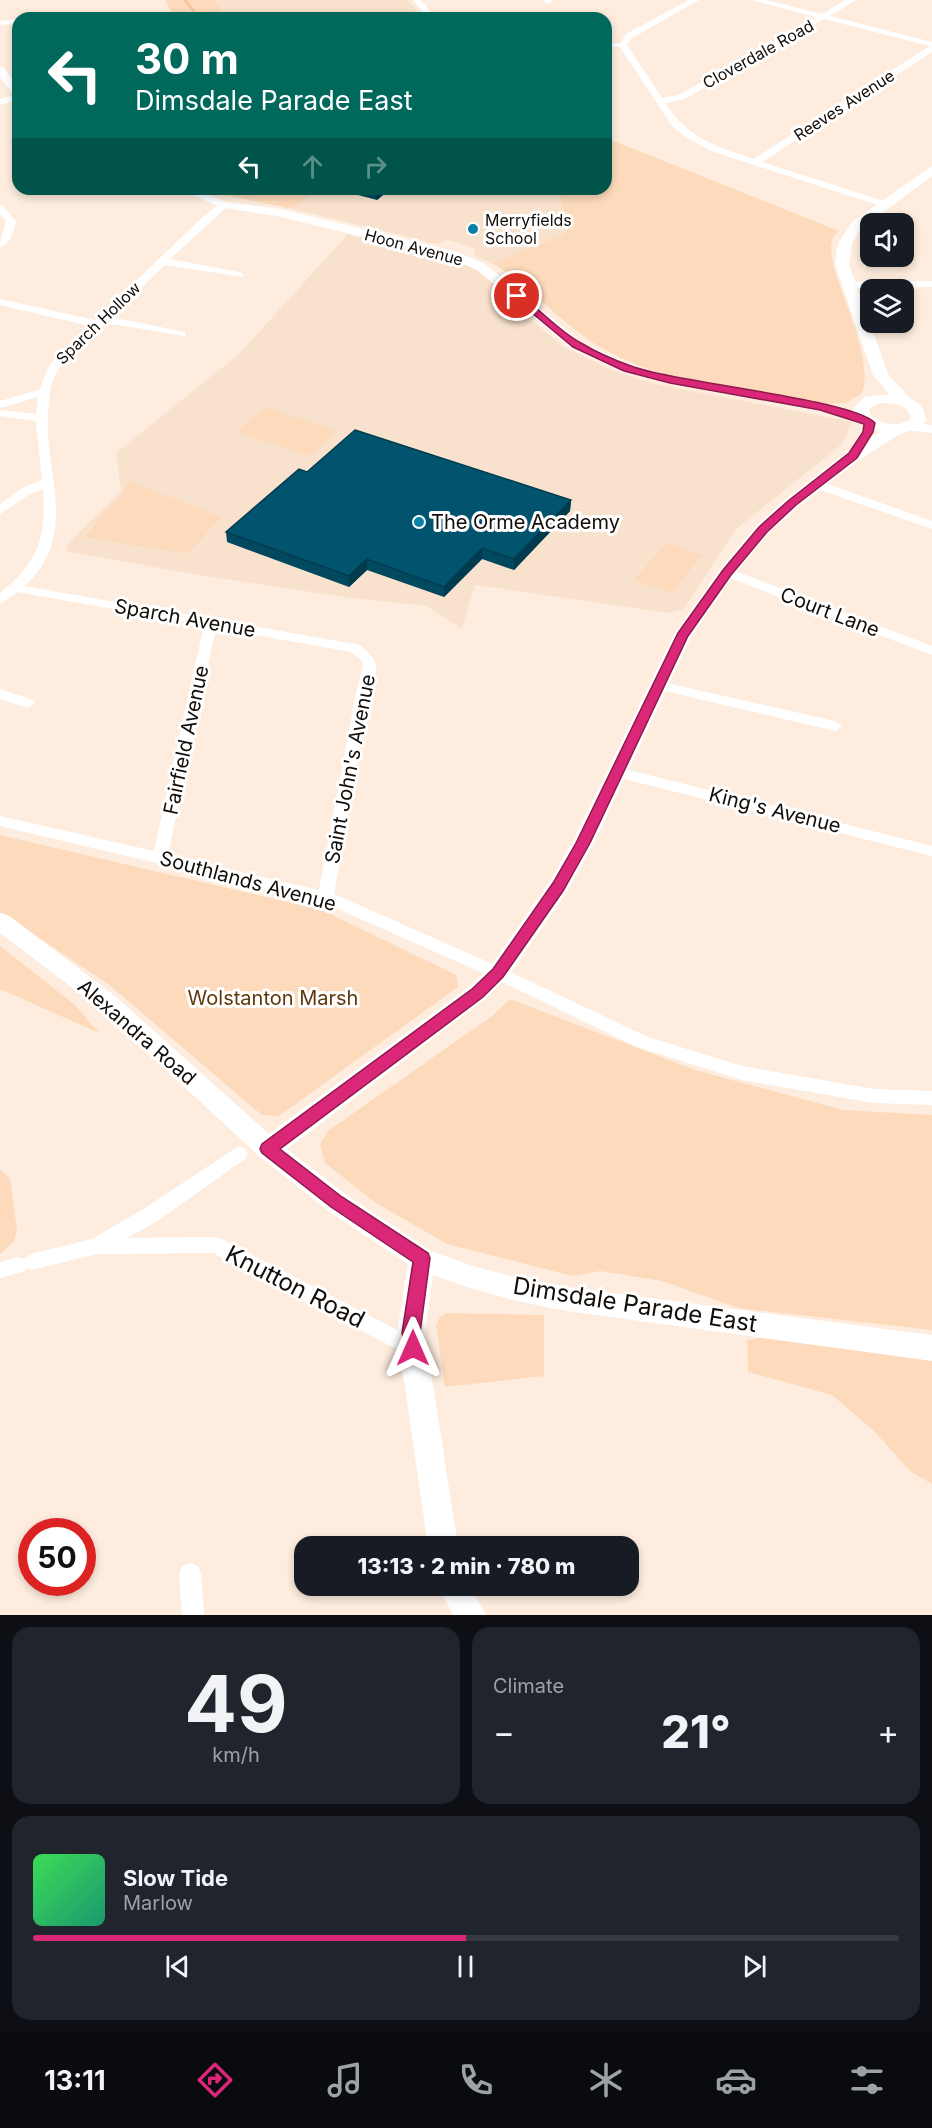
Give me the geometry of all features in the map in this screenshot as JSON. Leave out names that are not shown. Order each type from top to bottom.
[{"type":"main road","points":[[268,1149],[477,993],[498,973],[558,887],[583,843],[682,636],[727,572],[763,530],[816,484],[853,456],[919,420],[918,410],[881,375],[842,265],[845,243],[857,225],[932,170]]},
{"type":"main road","points":[[853,456],[868,432],[866,412],[877,393],[881,375]]},
{"type":"main road","points":[[866,412],[888,398],[918,410]]},
{"type":"main road","points":[[866,412],[879,427],[904,428]]},
{"type":"main road","name":"Alexandra Road","points":[[0,921],[106,1002],[268,1149]]},
{"type":"main road","name":"Dimsdale Parade East","points":[[268,1149],[336,1202],[422,1258],[470,1277],[517,1290],[567,1299],[932,1348]]},
{"type":"main road","points":[[422,1258],[411,1333],[441,1536]]},
{"type":"main road","points":[[459,1596],[471,1615]]},
{"type":"street","points":[[417,0],[427,12]]},
{"type":"street","points":[[623,45],[629,36],[695,0]]},
{"type":"street","name":"Reeves Avenue","points":[[756,0],[932,46]]},
{"type":"street","name":"Cloverdale Road","points":[[660,100],[682,97],[852,0]]},
{"type":"street","points":[[612,45],[623,45]]},
{"type":"street","points":[[623,45],[675,124],[689,135],[714,149],[884,204]]},
{"type":"street","name":"Reeves Avenue","points":[[755,162],[932,46]]},
{"type":"street","points":[[0,70],[12,87]]},
{"type":"street","name":"Hoon Avenue","points":[[199,195],[224,205],[282,213],[453,255],[481,267],[576,345],[617,364],[670,380],[821,407],[866,412]]},
{"type":"street","name":"Sparch Hollow","points":[[0,600],[31,572],[44,552],[50,526],[41,418],[43,392],[54,366],[207,218],[224,205]]},
{"type":"street","points":[[0,208],[11,221],[9,233],[0,244]]},
{"type":"street","points":[[162,261],[239,275]]},
{"type":"street","points":[[851,285],[932,284]]},
{"type":"street","points":[[0,302],[100,322],[181,334]]},
{"type":"street","points":[[0,405],[43,392]]},
{"type":"street","points":[[0,413],[41,418]]},
{"type":"street","points":[[904,428],[932,429]]},
{"type":"street","points":[[0,510],[26,492],[48,482]]},
{"type":"street","points":[[816,484],[932,525]]},
{"type":"street","name":"Court Lane","points":[[727,572],[932,651]]},
{"type":"street","name":"Sparch Avenue","points":[[15,588],[355,648]]},
{"type":"street","name":"Fairfield Avenue","points":[[160,857],[211,622]]},
{"type":"street","name":"Saint John's Avenue","points":[[326,897],[362,698],[370,666],[368,659],[355,648]]},
{"type":"street","points":[[657,685],[835,726]]},
{"type":"street","points":[[0,694],[28,703]]},
{"type":"street","name":"King's Avenue","points":[[617,772],[932,851]]},
{"type":"street","name":"Southlands Avenue","points":[[0,822],[326,897],[498,973],[643,1042],[742,1073],[874,1096],[932,1098]]},
{"type":"street","points":[[97,1246],[152,1214],[239,1154]]},
{"type":"street","name":"Knutton Road","points":[[16,1265],[97,1246],[215,1245],[413,1348]]},
{"type":"street","points":[[190,1574],[193,1615]]},
{"type":"shaded area","points":[[215,0],[408,0],[417,12],[223,12]]},
{"type":"shaded area","name":"Merryfields School","points":[[310,195],[560,195],[567,233],[492,263],[475,256],[474,248],[448,240],[437,244],[293,209]]},
{"type":"shaded area","name":"The Orme Academy","points":[[347,235],[387,241],[471,263],[530,319],[564,347],[610,369],[651,383],[852,422],[842,444],[736,529],[684,609],[669,613],[475,585],[462,629],[426,606],[343,597],[65,551],[68,543],[121,492],[116,453],[240,353]]},
{"type":"green space","points":[[165,0],[215,0],[223,12],[172,12]]},
{"type":"green space","points":[[612,140],[839,231],[833,238],[831,251],[862,354],[865,375],[862,393],[846,403],[824,404],[739,391],[656,371],[604,349],[492,263],[567,233],[560,195],[612,195]]},
{"type":"green space","points":[[226,195],[310,195],[293,209]]},
{"type":"green space","points":[[265,407],[338,431],[310,456],[237,432]]},
{"type":"green space","points":[[128,481],[222,517],[187,554],[90,538],[86,535],[124,491]]},
{"type":"green space","points":[[666,543],[702,555],[672,593],[634,580]]},
{"type":"green space","name":"Wolstanton Marsh","points":[[0,835],[322,910],[456,975],[458,987],[279,1116],[262,1115],[108,984],[0,912]]},
{"type":"green space","points":[[0,946],[75,1005],[99,1033],[0,989]]},
{"type":"green space","points":[[510,999],[695,1070],[843,1110],[932,1115],[932,1330],[738,1308],[662,1281],[600,1271],[573,1276],[447,1244],[376,1203],[325,1163],[320,1144],[328,1131],[492,1016]]},
{"type":"green space","points":[[0,1169],[10,1179],[17,1230],[14,1241],[0,1254]]},
{"type":"green space","points":[[446,1313],[544,1315],[544,1376],[445,1387],[436,1325],[440,1317]]},
{"type":"green space","points":[[760,1338],[932,1360],[932,1484],[910,1471],[875,1432],[832,1395],[748,1372],[747,1340]]},
{"type":"building","points":[[355,430],[571,500],[514,559],[482,548],[444,587],[367,559],[349,576],[226,532],[299,469],[307,472]]},
{"type":"waterway","points":[[185,0],[194,12]]},
{"type":"place","name":"Merryfields School","points":[[473,229]]},
{"type":"place","name":"The Orme Academy","points":[[419,522]]},
{"type":"route","points":[[413,1348],[411,1333],[422,1258],[336,1202],[268,1149],[477,993],[498,973],[558,887],[583,843],[682,636],[727,572],[763,530],[792,503],[853,456],[868,432],[870,423],[864,419],[821,407],[670,380],[628,369],[576,345],[517,296]]}]
